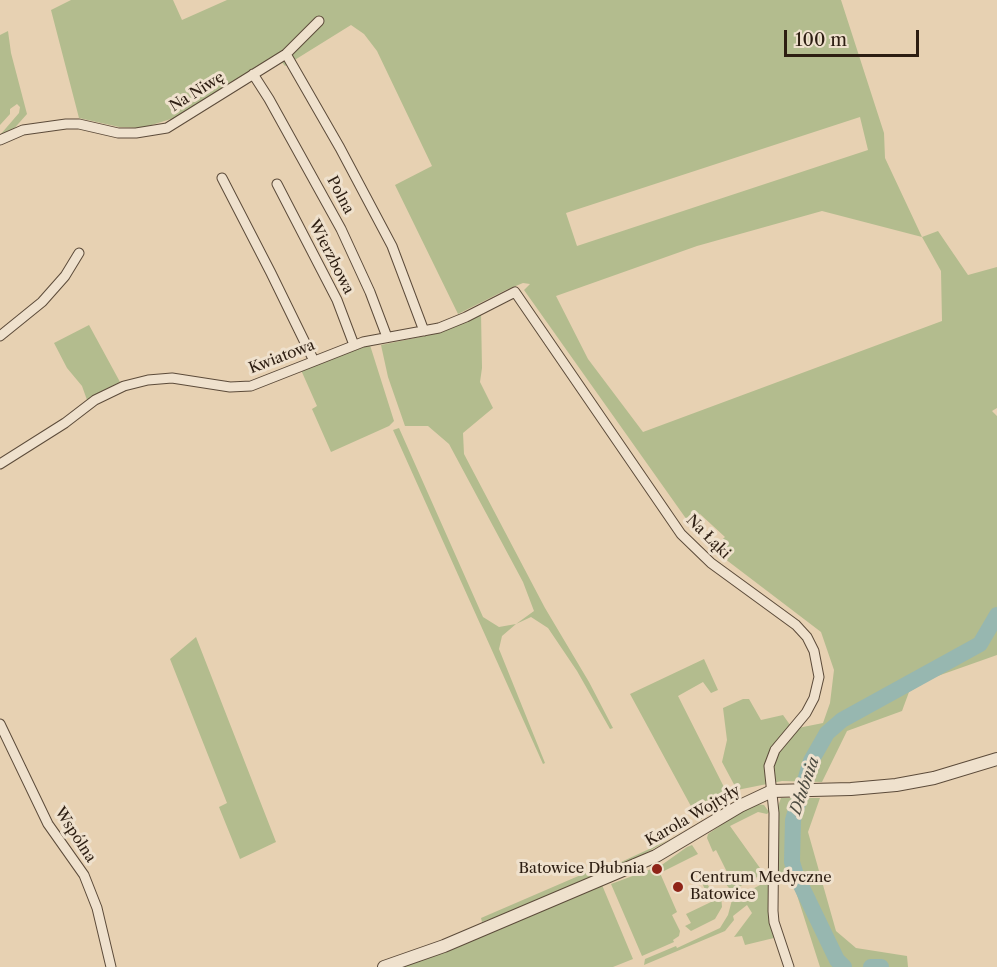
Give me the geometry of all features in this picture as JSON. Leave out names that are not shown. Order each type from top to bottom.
[{"type":"street","name":"Na Niwę","points":[[0,140],[23,130],[66,124],[79,124],[118,133],[136,133],[167,128],[286,54],[318,21]]},
{"type":"street","points":[[286,54],[340,148],[392,246],[424,331]]},
{"type":"street","name":"Polna","points":[[253,75],[275,109],[341,229],[370,292],[387,337]]},
{"type":"street","points":[[222,178],[314,361]]},
{"type":"street","name":"Wierzbowa","points":[[277,184],[337,300],[354,345]]},
{"type":"street","points":[[0,336],[42,302],[66,276],[79,253]]},
{"type":"street","name":"Kwiatowa","points":[[0,464],[65,423],[95,400],[124,386],[148,380],[172,378],[230,387],[258,384],[354,345],[439,328],[453,323],[515,292]]},
{"type":"street","name":"Na Łąki","points":[[515,292],[681,534],[711,563],[796,625],[812,646],[818,668],[818,687],[809,709],[777,747],[771,758],[769,774],[779,790],[774,830],[774,922],[789,967]]},
{"type":"street","name":"Wspólna","points":[[0,724],[48,824],[84,875],[102,922],[111,967]]},
{"type":"street","name":"Karola Wojtyły","points":[[384,967],[453,942],[656,856],[740,806],[779,790],[872,787],[925,780],[997,759]]},
{"type":"green space","points":[[71,0],[173,0],[182,20],[227,0],[841,0],[884,133],[885,158],[922,237],[938,231],[968,275],[997,267],[997,408],[992,411],[997,416],[997,655],[932,678],[909,692],[902,711],[847,731],[822,782],[782,781],[737,790],[722,762],[727,740],[723,708],[743,699],[749,699],[761,720],[783,715],[793,729],[823,723],[830,703],[834,670],[821,632],[712,549],[725,537],[700,514],[687,520],[524,290],[530,284],[523,283],[506,290],[458,314],[395,185],[432,166],[377,51],[364,34],[351,25],[285,66],[277,56],[174,118],[142,128],[119,127],[79,118],[51,10]],"holes":[[[860,117],[868,150],[577,246],[566,213]],[[822,211],[922,237],[941,271],[942,321],[643,432],[588,359],[556,296],[697,246]]]},
{"type":"green space","points":[[8,31],[11,53],[27,114],[11,132],[0,135],[19,113],[20,107],[17,104],[10,109],[10,114],[0,125],[0,35]]},
{"type":"green space","points":[[481,313],[480,382],[493,408],[463,433],[464,454],[545,608],[589,682],[613,728],[610,729],[577,671],[548,628],[531,617],[516,624],[534,611],[523,582],[449,444],[428,426],[405,426],[388,377],[381,345],[439,333]]},
{"type":"green space","points":[[89,325],[120,382],[87,400],[82,386],[67,368],[54,343]]},
{"type":"green space","points":[[369,342],[394,421],[389,426],[331,452],[312,409],[317,406],[301,370]]},
{"type":"green space","points":[[399,428],[483,617],[499,627],[516,624],[502,636],[499,649],[545,763],[543,764],[393,430]]},
{"type":"green space","points":[[196,637],[276,842],[240,859],[219,807],[227,803],[170,659]]},
{"type":"green space","points":[[704,659],[718,690],[711,693],[703,682],[678,696],[730,799],[699,821],[630,694]]},
{"type":"green space","points":[[781,798],[820,798],[808,832],[836,931],[856,948],[907,956],[908,967],[820,967],[790,879],[778,879],[777,809]]},
{"type":"green space","points":[[755,804],[764,805],[769,812],[767,814],[758,812],[730,826],[765,875],[737,888],[729,888],[725,883],[731,880],[716,850],[713,852],[707,838],[708,834]]},
{"type":"green space","points":[[671,839],[633,860],[514,911],[482,922],[481,918],[590,871],[621,862]]},
{"type":"green space","points":[[692,845],[698,854],[660,873],[677,912],[672,915],[680,931],[679,936],[673,940],[674,942],[642,956],[611,884],[656,869]]},
{"type":"green space","points":[[706,881],[714,897],[721,895],[722,907],[715,919],[691,931],[685,926],[691,923],[686,914],[711,902],[702,883]]},
{"type":"green space","points":[[768,884],[769,919],[774,938],[745,945],[742,936],[734,937],[752,913],[747,905],[733,916],[734,920],[725,931],[644,965],[645,959],[676,946],[677,948],[720,928],[728,915],[732,900],[760,885]]},
{"type":"green space","points":[[602,885],[633,959],[613,967],[390,967]]},
{"type":"waterway","name":"Dłubnia","points":[[844,967],[837,960],[792,862],[793,820],[811,761],[827,733],[842,720],[980,644],[997,615]]},
{"type":"waterway","name":"Dłubnia","points":[[871,967],[881,967]]},
{"type":"place","name":"Batowice Dłubnia","points":[[657,869]]},
{"type":"place","name":"Centrum Medyczne Batowice","points":[[678,887]]}]
